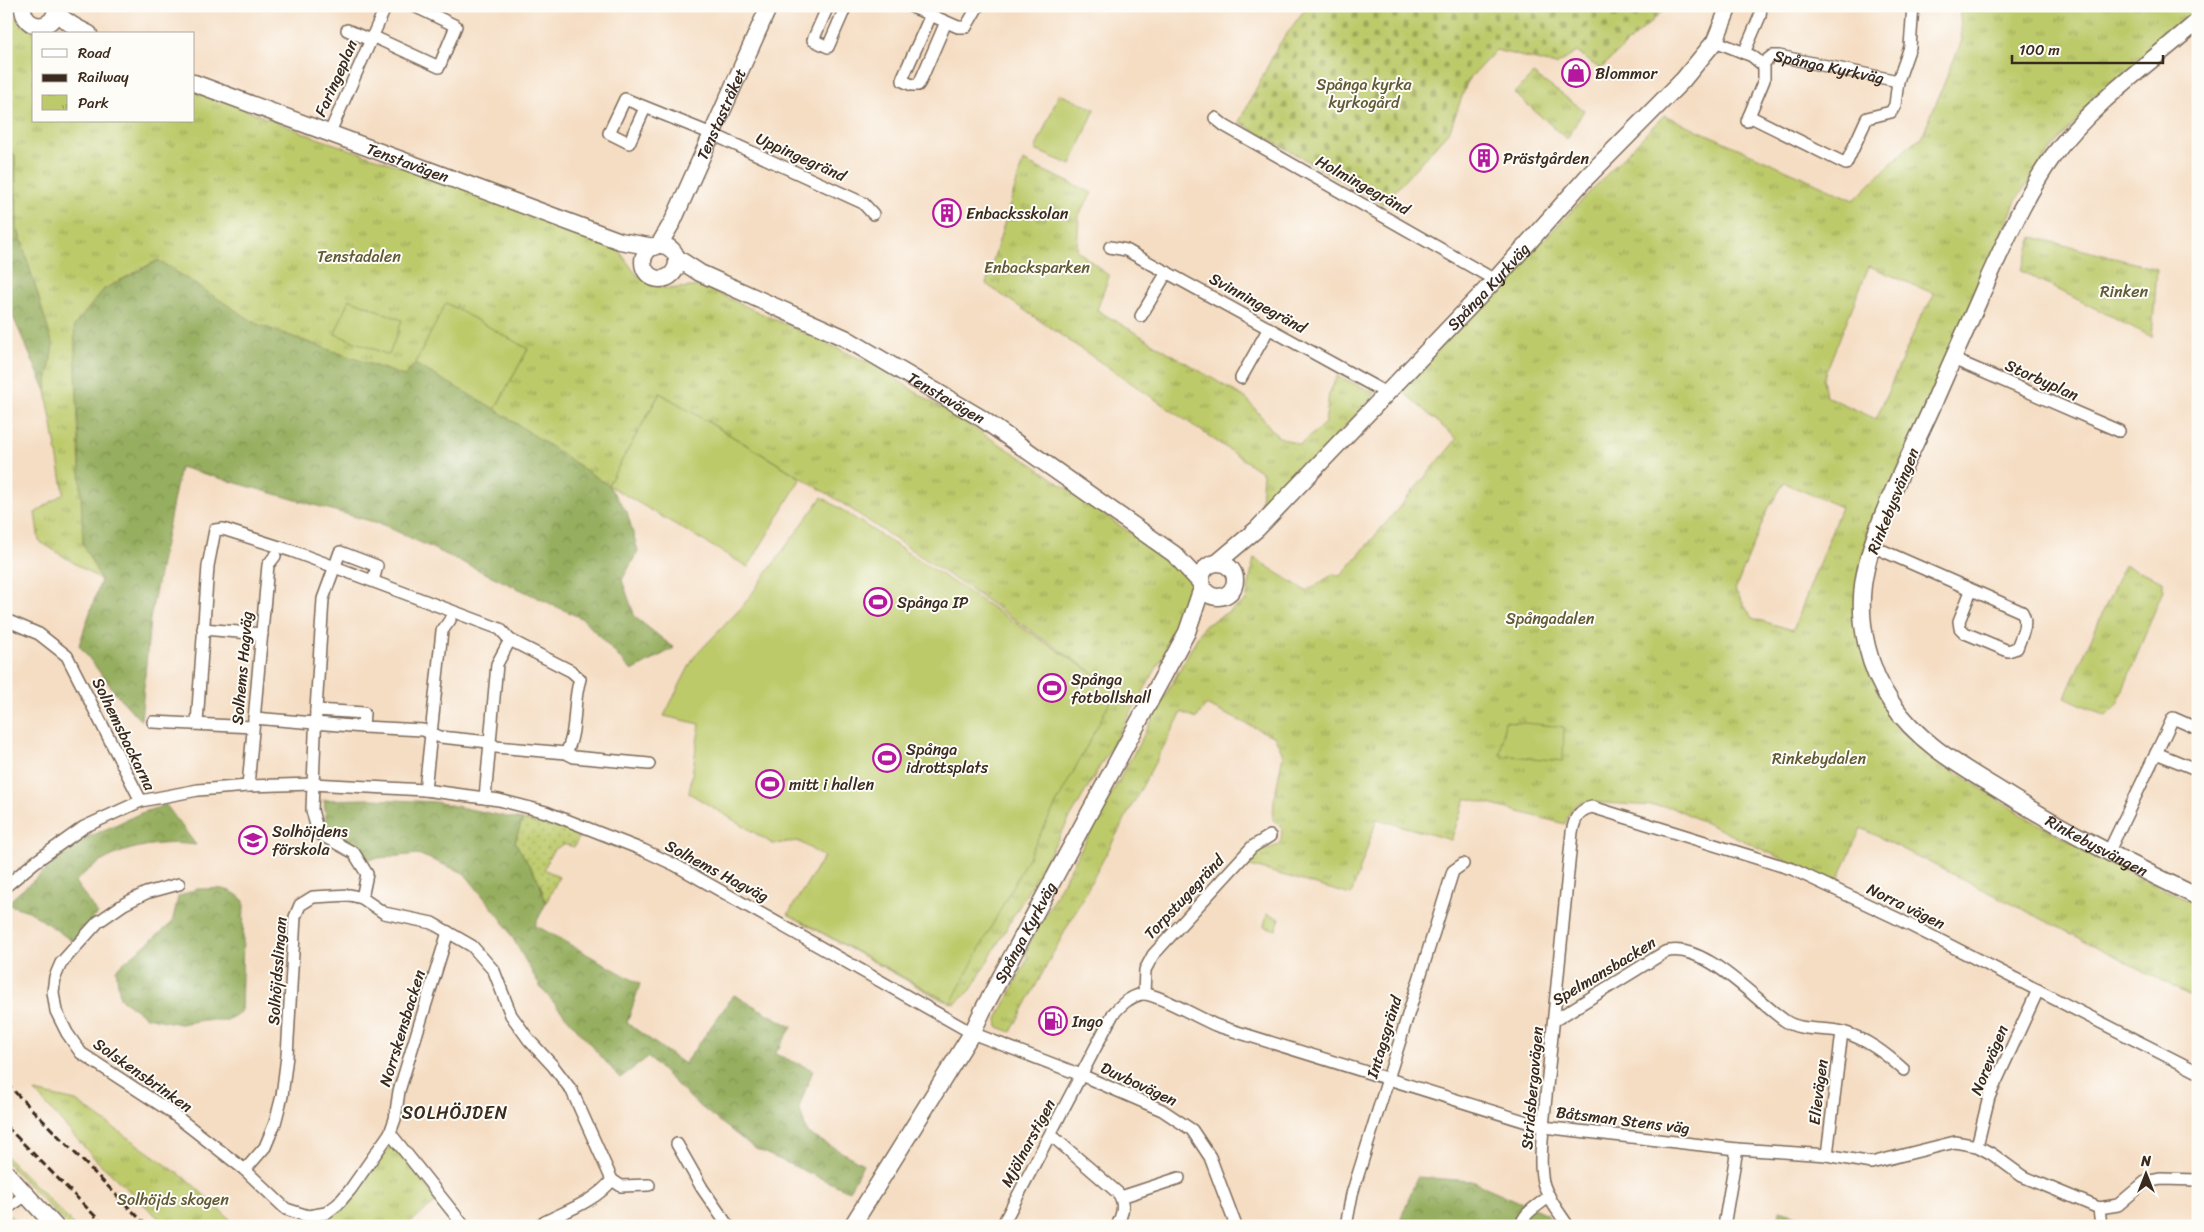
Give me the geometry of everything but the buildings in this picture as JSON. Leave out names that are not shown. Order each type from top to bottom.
[{"type":"street","name":"Faringeplan","points":[[330,132],[386,6]]},
{"type":"street","name":"Faringeplan","points":[[371,38],[439,67],[456,26],[414,6]]},
{"type":"street","name":"Tenstastråket","points":[[666,250],[673,221],[768,6]]},
{"type":"street","points":[[828,6],[812,40],[828,47],[846,6]]},
{"type":"street","points":[[910,6],[958,27],[966,27],[978,6]]},
{"type":"street","name":"Spånga Kyrkväg","points":[[1216,563],[1257,529],[1388,394],[1495,280],[1587,177],[1684,80],[1715,41],[1729,6]]},
{"type":"street","points":[[1744,53],[1760,16],[1761,6]]},
{"type":"street","name":"Spånga Kyrkväg","points":[[1715,41],[1744,53],[1764,66],[1764,80],[1748,119],[1846,164],[1867,118],[1891,112],[1895,105],[1898,81],[1910,46],[1914,6]]},
{"type":"street","points":[[22,8],[31,24],[36,26],[53,14],[82,30]]},
{"type":"street","points":[[931,15],[903,77],[903,81],[912,85],[918,85],[946,22]]},
{"type":"street","name":"Rinkebysvängen","points":[[2196,27],[2085,118],[2053,156],[2023,207],[1988,280],[1872,546],[1863,587],[1863,626],[1873,664],[1890,700],[1913,731],[1956,763],[2024,806],[2108,853],[2198,897]]},
{"type":"street","points":[[347,30],[371,38]]},
{"type":"street","name":"Spånga Kyrkväg","points":[[1762,64],[1772,56],[1779,56],[1898,81]]},
{"type":"street","name":"Tenstavägen","points":[[195,83],[620,241],[666,250],[700,273],[845,338],[982,418],[1174,554],[1201,585]]},
{"type":"street","name":"Uppingegränd","points":[[645,108],[712,134],[863,203],[874,214]]},
{"type":"street","name":"Holmingegränd","points":[[1215,118],[1225,126],[1495,280]]},
{"type":"street","name":"Tenstavägen","points":[[620,241],[634,256],[643,262]]},
{"type":"street","name":"Svinningegränd","points":[[1110,247],[1126,250],[1388,394]]},
{"type":"street","points":[[666,250],[677,267],[672,275],[664,279],[654,278],[646,272],[643,262],[646,252],[666,250]]},
{"type":"street","points":[[1142,316],[1167,272]]},
{"type":"street","name":"Tenstavägen","points":[[672,275],[700,273]]},
{"type":"street","points":[[1241,378],[1269,328]]},
{"type":"street","name":"Storbyplan","points":[[1953,359],[2119,431]]},
{"type":"street","points":[[197,723],[208,566],[215,530],[223,529],[292,551],[500,629],[510,640],[571,672],[580,679],[577,689],[572,740],[566,753]]},
{"type":"street","name":"Spånga Kyrkväg","points":[[1234,573],[1257,529]]},
{"type":"street","points":[[1872,546],[2022,612],[2026,618],[2016,648],[2008,651],[1965,633],[1960,628],[1959,621],[1971,590]]},
{"type":"street","points":[[362,898],[366,874],[354,853],[318,833],[312,810],[312,784],[323,599],[340,552],[377,566],[373,581]]},
{"type":"street","name":"Tenstavägen","points":[[1174,554],[1216,563]]},
{"type":"street","name":"Solhems Hagväg","points":[[248,786],[268,565],[275,556]]},
{"type":"street","points":[[1216,563],[1228,565],[1234,573],[1235,584],[1233,588],[1222,597],[1208,594],[1201,585],[1202,573],[1216,563]]},
{"type":"street","name":"Spånga Kyrkväg","points":[[852,1226],[972,1033],[1187,632],[1201,585]]},
{"type":"street","name":"Spånga Kyrkväg","points":[[1187,632],[1222,597]]},
{"type":"street","name":"Solhemsbackarna","points":[[6,620],[39,634],[67,656],[141,801],[84,827],[35,862],[6,886]]},
{"type":"street","points":[[425,790],[442,631],[450,620]]},
{"type":"street","points":[[203,629],[262,634]]},
{"type":"street","points":[[485,798],[497,664],[510,640]]},
{"type":"street","points":[[316,710],[364,713],[363,726]]},
{"type":"street","points":[[2108,853],[2173,718],[2198,729]]},
{"type":"street","points":[[153,722],[315,723],[424,730],[440,738],[489,742],[496,747],[566,753],[574,757],[649,764]]},
{"type":"street","points":[[2156,753],[2198,770]]},
{"type":"street","name":"Solhems Hagväg","points":[[141,801],[198,790],[312,784],[425,790],[485,798],[546,812],[643,850],[675,865],[972,1033]]},
{"type":"street","name":"Norra vägen","points":[[1585,808],[1600,808],[1792,869],[2038,990],[2198,1072]]},
{"type":"street","name":"Stridsbergavägen","points":[[1568,1226],[1549,1196],[1543,1182],[1541,1163],[1572,832],[1574,820],[1578,813],[1585,808]]},
{"type":"street","name":"Torpstugegränd","points":[[1144,994],[1145,970],[1153,955],[1252,847],[1270,836]]},
{"type":"street","name":"Intagsgränd","points":[[1346,1226],[1352,1194],[1453,871],[1463,864]]},
{"type":"street","name":"Solskensbrinken","points":[[179,884],[146,893],[124,904],[98,922],[61,963],[55,978],[56,1011],[67,1033],[82,1052],[106,1071],[168,1110],[245,1170],[286,1209],[308,1216]]},
{"type":"street","name":"Solhöjdsslingan","points":[[245,1170],[265,1147],[275,1123],[282,1096],[287,1056],[295,917],[300,905],[313,897],[350,895],[362,898],[384,913],[432,923],[472,946],[494,971],[511,1015],[529,1040],[553,1066],[572,1091],[612,1180]]},
{"type":"street","name":"Norrskensbacken","points":[[308,1216],[326,1213],[338,1204],[390,1133],[395,1119],[399,1091],[448,932]]},
{"type":"street","name":"Spelmansbacken","points":[[1555,1020],[1665,952],[1674,949],[1711,961],[1790,1024],[1842,1032],[1881,1050],[1904,1070]]},
{"type":"street","name":"Norevägen","points":[[1977,1146],[1989,1097],[2038,990]]},
{"type":"street","points":[[1081,1075],[1113,1014],[1122,1003],[1144,994]]},
{"type":"street","name":"Båtsman Stens väg","points":[[1144,994],[1156,996],[1218,1026],[1543,1127],[1736,1150],[1827,1155],[1871,1163],[1955,1142],[1977,1146],[1992,1154],[2022,1176],[2099,1208]]},
{"type":"street","name":"Elievägen","points":[[1827,1155],[1842,1032]]},
{"type":"street","name":"Duvbovägen","points":[[972,1033],[1081,1075],[1162,1110],[1192,1130],[1210,1157],[1236,1226]]},
{"type":"street","name":"Mjölnarstigen","points":[[1002,1226],[1081,1075]]},
{"type":"street","points":[[390,1133],[464,1226]]},
{"type":"street","points":[[1051,1135],[1101,1177],[1121,1197],[1122,1215],[1117,1226]]},
{"type":"street","points":[[678,1144],[702,1188],[728,1226]]},
{"type":"street","points":[[1724,1226],[1736,1150]]},
{"type":"street","points":[[6,1173],[55,1226]]},
{"type":"street","points":[[1121,1197],[1179,1178]]},
{"type":"street","points":[[2101,1226],[2099,1208],[2118,1205],[2145,1182],[2161,1179],[2198,1180]]},
{"type":"street","points":[[537,1226],[589,1200],[606,1188],[612,1180],[621,1186],[649,1185]]},
{"type":"street","points":[[6,1209],[26,1195]]},
{"type":"street","points":[[1521,1226],[1526,1213],[1549,1196]]},
{"type":"green space","name":"Spånga kyrka kyrkogård","points":[[1307,6],[1668,6],[1600,69],[1577,52],[1556,65],[1496,50],[1468,80],[1450,130],[1383,204],[1239,122],[1278,46]]},
{"type":"green space","name":"Spångadalen","points":[[1959,6],[2198,6],[2198,11],[2095,100],[2048,153],[2016,200],[1988,270],[1871,528],[1864,659],[1890,718],[1921,747],[2024,816],[2133,875],[2198,905],[2198,1000],[2072,934],[1861,828],[1836,884],[1672,807],[1586,802],[1575,806],[1565,824],[1466,798],[1451,840],[1377,819],[1351,895],[1244,864],[1254,854],[1281,843],[1282,827],[1273,820],[1274,800],[1283,755],[1275,737],[1206,705],[1196,719],[1182,712],[1011,1032],[998,1027],[997,1019],[1028,958],[1026,957],[1028,946],[1203,627],[1246,601],[1254,558],[1306,591],[1334,574],[1341,576],[1457,439],[1400,389],[1664,115],[1854,200],[1912,143],[1922,137],[1962,40]],"holes":[[[1869,266],[1935,294],[1920,318],[1876,419],[1826,396],[1823,379]],[[1784,483],[1841,507],[1793,630],[1752,618],[1735,590],[1768,509]]]},
{"type":"green space","name":"Tenstadalen","points":[[6,8],[21,24],[36,32],[32,32],[32,122],[195,122],[195,89],[314,137],[475,192],[617,248],[636,274],[667,289],[702,286],[880,368],[1035,466],[1190,575],[1194,603],[971,990],[955,1004],[942,1000],[788,914],[825,855],[1117,689],[830,495],[660,393],[608,485],[495,409],[528,349],[447,304],[415,364],[404,376],[257,324],[158,260],[104,289],[74,326],[83,544],[101,580],[39,541],[35,513],[64,493],[46,391],[53,345],[17,226],[15,155],[6,147]]},
{"type":"green space","points":[[1533,74],[1584,110],[1567,139],[1514,93]]},
{"type":"green space","points":[[1059,94],[1095,109],[1071,165],[1035,150]]},
{"type":"green space","points":[[6,147],[15,155],[17,226],[53,345],[46,391],[6,301]]},
{"type":"green space","name":"Enbacksparken","points":[[1023,161],[1092,193],[1079,215],[1077,250],[1109,276],[1097,310],[1247,399],[1277,436],[1300,445],[1325,423],[1329,394],[1337,376],[1376,393],[1260,517],[1263,473],[986,284]]},
{"type":"green space","name":"Rinken","points":[[2033,237],[2157,269],[2152,337],[2021,271]]},
{"type":"green space","points":[[159,260],[257,324],[404,376],[415,364],[495,409],[608,485],[627,512],[638,551],[622,580],[635,617],[674,648],[632,671],[583,619],[381,524],[180,467],[150,619],[141,721],[117,695],[79,645],[101,580],[83,544],[74,326],[104,289]]},
{"type":"green space","points":[[349,299],[402,320],[389,355],[335,334]]},
{"type":"green space","points":[[446,303],[528,349],[495,409],[415,364]]},
{"type":"green space","points":[[660,393],[801,478],[748,567],[608,485]]},
{"type":"green space","name":"Spånga idrottsplats","points":[[822,497],[1117,689],[951,1003],[788,914],[824,857],[798,841],[773,844],[689,793],[700,724],[664,716],[694,657],[742,607]]},
{"type":"green space","points":[[2124,565],[2163,581],[2163,590],[2117,705],[2106,716],[2065,697]]},
{"type":"green space","points":[[1505,721],[1564,727],[1563,761],[1500,755]]},
{"type":"green space","points":[[372,799],[435,802],[522,820],[515,842],[539,881],[546,903],[535,925],[640,984],[627,1023],[684,1064],[734,995],[792,1027],[775,1054],[813,1070],[799,1107],[807,1133],[863,1164],[849,1191],[754,1148],[697,1104],[648,1057],[620,1078],[541,988],[503,921],[464,873],[418,854],[369,859],[357,845],[340,837],[327,827],[324,800]]},
{"type":"green space","points":[[166,805],[196,845],[163,844],[131,849],[101,862],[87,871],[75,882],[98,914],[72,941],[29,911],[6,904],[78,842],[141,813]]},
{"type":"green space","points":[[522,820],[581,833],[574,847],[564,844],[553,850],[544,869],[559,877],[546,903],[515,842]]},
{"type":"green space","points":[[196,889],[227,890],[233,892],[244,901],[241,1012],[227,1020],[203,1020],[180,1024],[146,1017],[120,998],[116,969],[172,923],[178,897]]},
{"type":"green space","points":[[1267,914],[1280,918],[1276,930],[1264,926]]},
{"type":"green space","name":"Solhöjds skogen","points":[[35,1092],[76,1101],[189,1181],[237,1226],[167,1226],[94,1158]]},
{"type":"green space","points":[[395,1147],[438,1201],[405,1226],[285,1226],[293,1219],[315,1221],[342,1207],[388,1148]]},
{"type":"green space","points":[[6,1156],[75,1226],[68,1226],[6,1162]]},
{"type":"green space","points":[[1417,1177],[1472,1181],[1547,1214],[1556,1226],[1398,1226]]},
{"type":"green space","points":[[1780,1210],[1812,1220],[1843,1226],[1778,1226]]},
{"type":"green space","points":[[10,1216],[25,1226],[6,1226],[6,1218]]},
{"type":"railway","points":[[6,1083],[147,1226]]},
{"type":"railway","points":[[6,1126],[105,1226]]},
{"type":"place","name":"Blommor","points":[[1576,73]]},
{"type":"place","name":"Prästgården","points":[[1484,158]]},
{"type":"place","name":"Enbacksskolan","points":[[947,213]]},
{"type":"place","name":"Spånga IP","points":[[878,602]]},
{"type":"place","name":"Spånga fotbollshall","points":[[1052,688]]},
{"type":"place","name":"Spånga idrottsplats","points":[[887,758]]},
{"type":"place","name":"mitt i hallen","points":[[770,784]]},
{"type":"place","name":"Solhöjdens förskola","points":[[253,840]]},
{"type":"place","name":"Ingo","points":[[1053,1021]]},
{"type":"district","name":"SOLHÖJDEN","points":[[455,1113]]},
{"type":"park label","name":"Rinkebydalen","points":[[1819,758]]}]
